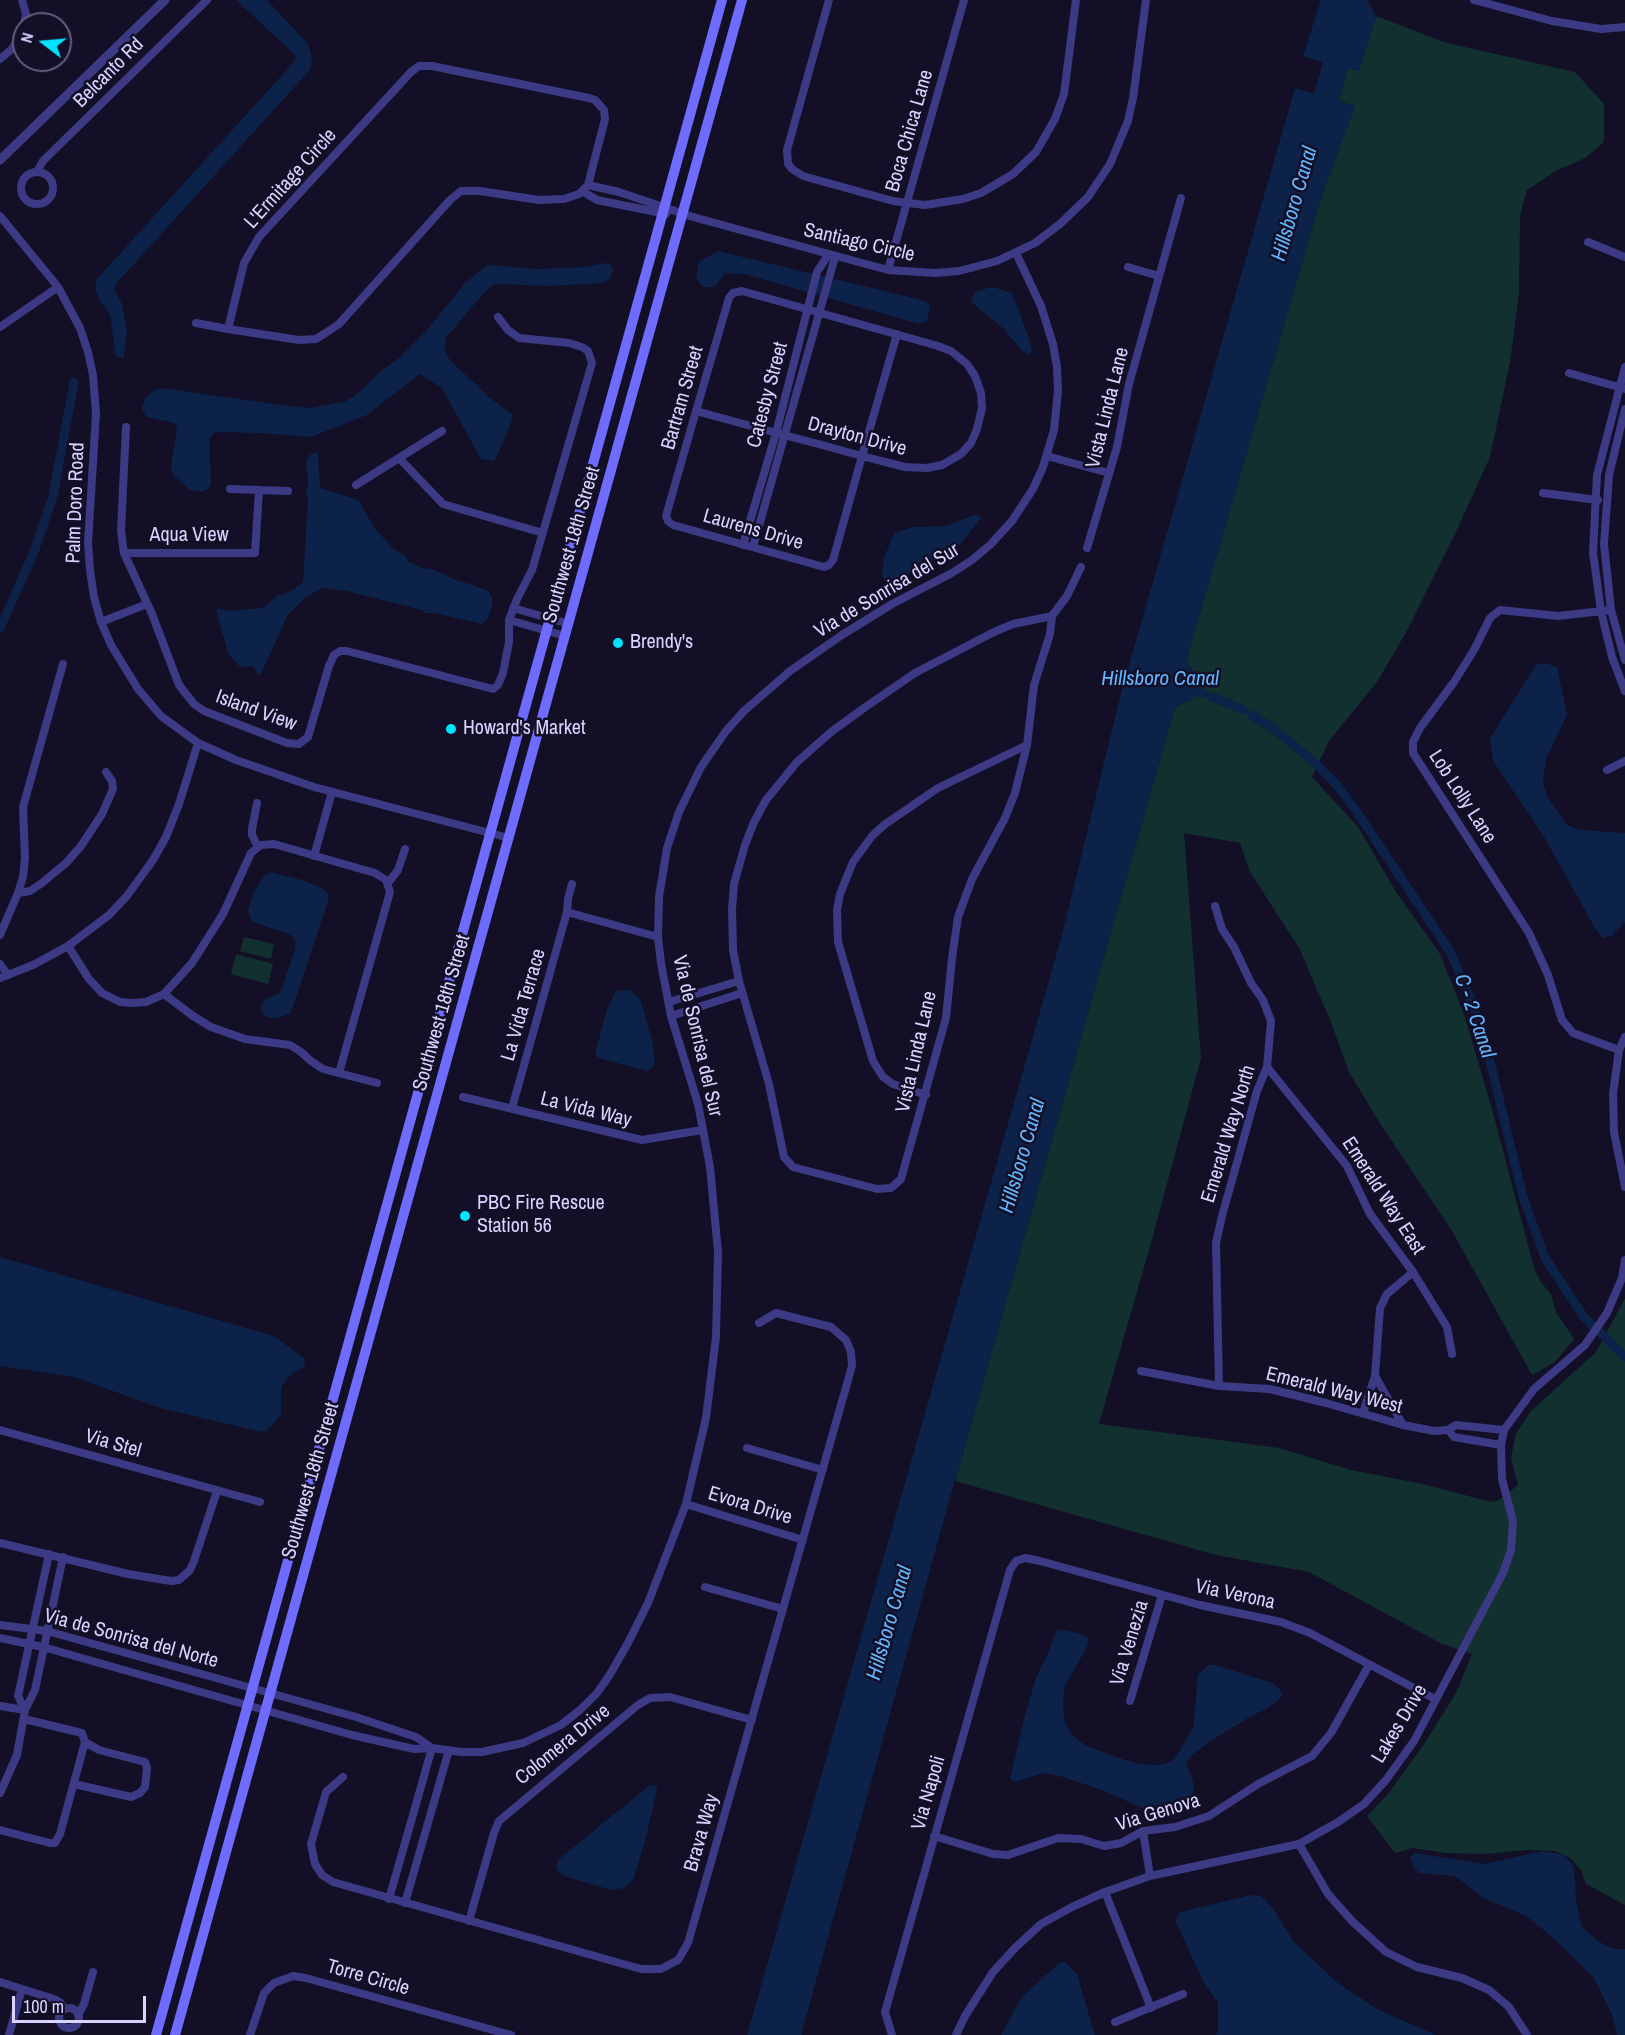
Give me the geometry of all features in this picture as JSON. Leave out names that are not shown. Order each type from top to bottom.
[{"type":"main road","name":"Southwest 18th Street","points":[[156,2035],[722,0]]},
{"type":"main road","name":"Southwest 18th Street","points":[[175,2035],[742,0]]},
{"type":"street","points":[[0,160],[165,0]]},
{"type":"street","name":"Belcanto Rd","points":[[37,172],[48,176],[53,186],[51,197],[38,205],[24,199],[21,184],[27,175],[37,172],[43,161],[207,0]]},
{"type":"street","points":[[829,0],[787,150],[788,164],[803,176],[907,204],[944,203],[981,193],[1013,174],[1036,152],[1056,118],[1064,94],[1076,0]]},
{"type":"street","name":"Boca Chica Lane","points":[[888,270],[964,0]]},
{"type":"street","name":"Santiago Circle","points":[[682,214],[832,256],[888,270],[920,274],[959,271],[997,261],[1016,253],[1048,234],[1069,216],[1088,197],[1110,164],[1128,121],[1146,0]]},
{"type":"street","points":[[1474,0],[1552,21],[1601,29],[1625,27]]},
{"type":"street","points":[[0,59],[12,49]]},
{"type":"street","name":"L'Ermitage Circle","points":[[228,329],[244,263],[259,237],[419,66],[432,66],[595,100],[604,110],[605,119],[585,188]]},
{"type":"street","points":[[585,188],[663,211]]},
{"type":"street","points":[[585,188],[597,200],[682,214]]},
{"type":"street","points":[[196,322],[299,340],[316,339],[339,324],[450,200],[461,191],[480,191],[539,200],[564,199],[579,194],[585,188]]},
{"type":"street","name":"Vista Linda Lane","points":[[1087,548],[1120,431],[1129,384],[1181,198]]},
{"type":"street","name":"Palm Doro Road","points":[[0,216],[58,287],[80,328],[93,375],[96,414],[88,543],[94,597],[111,645],[138,689],[161,716],[198,743],[236,760],[332,792],[509,838]]},
{"type":"street","points":[[1588,242],[1625,257]]},
{"type":"street","name":"Via de Sonrisa del Sur","points":[[266,1710],[352,1735],[414,1749],[482,1752],[523,1743],[561,1725],[588,1703],[609,1676],[628,1643],[658,1579],[686,1504],[706,1418],[717,1320],[716,1213],[710,1167],[693,1085],[672,1016],[658,937],[662,872],[673,830],[697,774],[726,731],[761,695],[821,649],[892,604],[952,573],[990,545],[1021,509],[1033,489],[1047,456],[1054,430],[1057,406],[1057,367],[1053,344],[1041,306],[1016,253]]},
{"type":"street","name":"Catesby Street","points":[[753,547],[810,297],[817,272],[832,256]]},
{"type":"street","name":"Catesby Street","points":[[743,545],[819,313],[832,256]]},
{"type":"street","points":[[1128,267],[1159,276]]},
{"type":"street","points":[[0,327],[58,287]]},
{"type":"street","name":"Drayton Drive","points":[[696,411],[862,456],[920,469],[949,462],[961,454],[971,442],[980,422],[981,393],[975,376],[967,364],[945,348],[742,291]]},
{"type":"street","name":"Bartram Street","points":[[668,521],[666,516],[729,298],[732,293],[742,291]]},
{"type":"street","name":"Island View","points":[[126,427],[121,531],[124,553],[179,685],[194,704],[215,717],[293,745],[304,741],[308,736],[329,666],[334,655],[340,651],[354,652],[493,689],[498,685],[503,673],[509,642],[509,620],[532,570],[592,363],[588,351],[576,345],[519,338],[508,330],[498,317]]},
{"type":"street","points":[[862,456],[897,334]]},
{"type":"street","points":[[1625,367],[1622,388],[1602,453],[1595,500],[1593,553],[1601,610],[1612,657],[1625,691]]},
{"type":"street","points":[[1569,374],[1622,388]]},
{"type":"street","points":[[1625,409],[1615,446],[1606,502],[1604,544],[1611,610],[1625,660]]},
{"type":"street","points":[[356,485],[442,431]]},
{"type":"street","name":"Laurens Drive","points":[[668,521],[673,525],[824,567],[833,560],[862,456]]},
{"type":"street","points":[[1047,456],[1109,473]]},
{"type":"street","points":[[399,458],[443,504],[543,533]]},
{"type":"street","points":[[230,489],[288,491]]},
{"type":"street","name":"Aqua View","points":[[124,553],[255,553],[259,490]]},
{"type":"street","points":[[1543,493],[1606,502]]},
{"type":"street","name":"Vista Linda Lane","points":[[1052,615],[1013,624],[994,632],[915,673],[831,732],[797,762],[781,780],[754,822],[742,852],[734,884],[731,933],[739,981],[766,1074],[784,1157],[792,1167],[877,1189],[891,1188],[903,1173],[946,1018],[958,917],[972,879],[1016,793],[1027,745],[1034,685],[1050,633],[1052,615],[1067,596],[1081,567]]},
{"type":"street","points":[[101,622],[147,604]]},
{"type":"street","points":[[513,608],[569,624]]},
{"type":"street","name":"Lob Lolly Lane","points":[[1611,610],[1558,616],[1500,610],[1490,618],[1454,682],[1420,728],[1413,742],[1413,753],[1529,933],[1548,975],[1562,1020],[1573,1033],[1619,1050]]},
{"type":"street","points":[[509,620],[565,636]]},
{"type":"street","points":[[0,935],[18,893],[25,858],[23,807],[63,663]]},
{"type":"street","points":[[0,964],[4,976],[33,965],[68,946],[109,915],[138,882],[153,860],[173,821],[198,743]]},
{"type":"street","points":[[926,1095],[893,1084],[883,1077],[873,1061],[838,942],[837,910],[840,894],[857,855],[884,825],[938,788],[1027,745]]},
{"type":"street","points":[[1607,770],[1625,761]]},
{"type":"street","points":[[18,893],[30,891],[66,863],[81,846],[102,814],[113,789],[112,782],[105,772]]},
{"type":"street","points":[[314,856],[332,792]]},
{"type":"street","points":[[258,803],[252,836],[258,847]]},
{"type":"street","points":[[68,946],[93,984],[108,997],[126,1003],[140,1003],[164,994],[180,978],[208,939],[236,888],[251,853],[258,847],[274,844],[382,876],[388,883],[390,892],[385,915],[339,1073]]},
{"type":"street","points":[[388,883],[398,870],[405,849]]},
{"type":"street","name":"La Vida Terrace","points":[[512,1108],[567,912],[572,884]]},
{"type":"street","name":"Emerald Way North","points":[[1215,906],[1222,929],[1234,947],[1251,983],[1263,1000],[1271,1021],[1267,1067],[1257,1091],[1216,1242],[1219,1386]]},
{"type":"street","points":[[567,912],[658,937]]},
{"type":"street","points":[[669,1002],[739,981]]},
{"type":"street","points":[[672,1016],[742,993]]},
{"type":"street","points":[[164,994],[192,1016],[211,1027],[245,1039],[290,1045],[302,1052],[317,1066],[377,1083]]},
{"type":"street","points":[[1625,1037],[1619,1050],[1612,1094],[1614,1132],[1625,1187]]},
{"type":"street","name":"Emerald Way East","points":[[1267,1067],[1347,1166],[1370,1214],[1413,1272],[1447,1327],[1452,1354]]},
{"type":"street","name":"La Vida Way","points":[[463,1097],[642,1140],[702,1130]]},
{"type":"street","name":"Lakes Drive","points":[[956,2035],[965,2016],[993,1972],[1041,1924],[1072,1906],[1150,1876],[1299,1844],[1364,1804],[1386,1780],[1414,1741],[1503,1573],[1511,1550],[1514,1521],[1502,1479],[1501,1444],[1504,1431],[1534,1389],[1585,1345],[1607,1313],[1622,1278],[1625,1260]]},
{"type":"street","points":[[1364,1413],[1375,1376],[1380,1308],[1387,1294],[1413,1272]]},
{"type":"street","name":"Brava Way","points":[[343,1778],[326,1792],[311,1844],[315,1864],[322,1875],[333,1882],[641,1969],[661,1970],[673,1964],[682,1955],[688,1943],[851,1372],[852,1359],[849,1346],[842,1335],[825,1324],[776,1313],[759,1323]]},
{"type":"street","name":"Emerald Way West","points":[[1141,1371],[1219,1386],[1270,1389],[1403,1425],[1434,1431],[1448,1430],[1456,1425],[1504,1431]]},
{"type":"street","points":[[1375,1376],[1403,1425]]},
{"type":"street","name":"Via Stel","points":[[0,1430],[260,1502]]},
{"type":"street","name":"Emerald Way West","points":[[1448,1430],[1454,1437],[1501,1444]]},
{"type":"street","points":[[747,1448],[823,1470]]},
{"type":"street","points":[[0,1543],[135,1576],[179,1580],[190,1570],[194,1561],[217,1491]]},
{"type":"street","name":"Evora Drive","points":[[686,1504],[803,1540]]},
{"type":"street","points":[[25,1714],[18,1696],[49,1554]]},
{"type":"street","points":[[0,1793],[2,1782],[17,1755],[25,1714],[35,1690],[63,1557]]},
{"type":"street","name":"Via Verona","points":[[1016,1561],[1025,1558],[1040,1561],[1162,1595],[1281,1622],[1310,1633],[1435,1699]]},
{"type":"street","name":"Via Napoli","points":[[892,2035],[885,2012],[1010,1570],[1016,1561]]},
{"type":"street","points":[[705,1587],[783,1609]]},
{"type":"street","name":"Via Venezia","points":[[1130,1701],[1162,1595]]},
{"type":"street","name":"Via de Sonrisa del Norte","points":[[0,1624],[47,1631],[270,1694]]},
{"type":"street","name":"Via de Sonrisa del Norte","points":[[0,1638],[44,1647],[266,1710]]},
{"type":"street","name":"Via Genova","points":[[934,1836],[993,1854],[1008,1855],[1058,1838],[1082,1839],[1104,1846],[1121,1843],[1143,1831],[1175,1827],[1209,1816],[1235,1797],[1312,1756],[1331,1733],[1369,1665]]},
{"type":"street","name":"Via de Sonrisa del Sur","points":[[270,1694],[356,1717],[416,1737],[432,1748]]},
{"type":"street","name":"Colomera Drive","points":[[469,1921],[499,1821],[638,1705],[657,1696],[670,1697],[752,1720]]},
{"type":"street","points":[[0,1706],[82,1733],[85,1742],[60,1834],[55,1843],[50,1844],[0,1830]]},
{"type":"street","points":[[74,1784],[131,1797],[140,1793],[145,1787],[147,1768],[145,1762],[99,1750],[85,1742]]},
{"type":"street","points":[[389,1899],[432,1748]]},
{"type":"street","points":[[405,1904],[449,1750]]},
{"type":"street","points":[[1143,1831],[1150,1876]]},
{"type":"street","points":[[1299,1844],[1328,1893],[1352,1921],[1386,1952],[1417,1967],[1462,1978],[1489,1990],[1509,2007],[1527,2035]]},
{"type":"street","points":[[1105,1892],[1151,2008]]},
{"type":"street","points":[[78,2015],[72,2008],[64,2009],[59,2020],[68,2031],[76,2024],[93,1972]]},
{"type":"street","name":"Torre Circle","points":[[250,2035],[264,1993],[274,1983],[292,1976],[511,2035]]},
{"type":"street","points":[[0,1982],[54,1999],[60,2002],[64,2009]]},
{"type":"street","points":[[9,2035],[22,1989]]},
{"type":"street","points":[[1114,2022],[1183,1994]]},
{"type":"green space","points":[[1376,16],[1447,43],[1575,72],[1604,104],[1604,142],[1585,158],[1556,171],[1527,190],[1520,216],[1519,293],[1510,362],[1490,457],[1408,629],[1377,682],[1329,741],[1312,777],[1358,827],[1396,892],[1440,954],[1464,1014],[1534,1268],[1540,1281],[1551,1294],[1556,1312],[1574,1339],[1555,1362],[1532,1375],[1452,1231],[1381,1125],[1349,1072],[1330,1020],[1299,948],[1250,872],[1240,843],[1184,833],[1201,1058],[1099,1424],[1279,1448],[1351,1470],[1423,1484],[1491,1502],[1499,1500],[1518,1485],[1511,1458],[1516,1433],[1531,1411],[1596,1352],[1625,1298],[1625,1905],[1586,1884],[1581,1870],[1570,1858],[1555,1851],[1525,1850],[1485,1854],[1446,1853],[1413,1848],[1395,1853],[1367,1816],[1388,1794],[1424,1744],[1456,1693],[1472,1654],[1442,1644],[1309,1572],[1216,1555],[955,1481],[1175,707],[1194,698],[1198,678],[1186,661],[1320,201],[1355,106],[1339,101],[1348,68],[1359,71]]},
{"type":"green space","points":[[244,937],[274,944],[271,959],[240,951]]},
{"type":"green space","points":[[236,954],[273,964],[268,984],[231,974]]},
{"type":"water","points":[[236,0],[267,0],[308,44],[312,57],[310,70],[115,285],[114,289],[122,304],[127,329],[124,358],[116,357],[110,315],[95,289],[96,280],[296,58]]},
{"type":"water","name":"Hillsboro Canal","points":[[1321,0],[1367,0],[1376,16],[1359,71],[1348,68],[1339,101],[1355,106],[1320,201],[1186,661],[1198,678],[1194,698],[1175,707],[951,1494],[801,2035],[747,2035],[1062,935],[1122,689],[1295,88],[1314,94],[1323,62],[1303,56]]},
{"type":"water","points":[[718,251],[926,301],[930,307],[927,321],[919,324],[744,274],[725,273],[715,287],[703,287],[696,278],[699,262]]},
{"type":"water","points":[[603,263],[611,265],[613,271],[610,278],[603,283],[551,286],[494,284],[445,339],[445,351],[450,360],[489,397],[512,414],[512,420],[494,461],[481,459],[442,388],[420,374],[367,415],[311,437],[215,432],[209,439],[211,484],[208,489],[200,492],[190,490],[173,475],[171,466],[176,425],[146,417],[142,408],[145,399],[152,392],[161,388],[310,408],[346,401],[399,358],[427,330],[465,283],[488,265],[540,269],[584,267]]},
{"type":"water","points":[[988,288],[1012,293],[1029,338],[1032,351],[1029,355],[1022,351],[1005,330],[971,302],[975,292]]},
{"type":"water","points":[[318,452],[320,488],[358,500],[376,530],[408,561],[488,591],[492,596],[492,605],[488,618],[482,624],[434,613],[424,613],[422,610],[346,591],[322,588],[306,597],[287,616],[259,676],[252,666],[240,667],[228,653],[216,610],[218,608],[230,611],[263,608],[277,596],[290,592],[303,582],[308,499],[306,460],[311,454]]},
{"type":"water","points":[[977,514],[981,518],[958,547],[890,583],[885,581],[882,574],[884,558],[894,533],[913,527],[948,525]]},
{"type":"water","points":[[1545,663],[1557,667],[1567,715],[1546,759],[1543,783],[1547,796],[1567,825],[1580,830],[1625,833],[1625,922],[1611,936],[1603,938],[1596,930],[1543,835],[1493,761],[1490,738],[1536,665]]},
{"type":"water","points":[[270,872],[322,888],[328,893],[329,898],[290,1014],[276,1018],[263,1015],[261,1005],[281,990],[295,950],[295,942],[293,937],[286,933],[252,922],[248,911],[254,891],[265,875]]},
{"type":"water","points":[[630,990],[640,999],[652,1040],[655,1060],[653,1067],[648,1071],[598,1058],[595,1054],[607,1009],[616,991]]},
{"type":"water","points":[[0,1257],[274,1336],[304,1358],[305,1364],[303,1368],[292,1373],[281,1387],[281,1415],[268,1430],[262,1432],[160,1408],[74,1377],[0,1366]]},
{"type":"water","points":[[1057,1629],[1083,1634],[1088,1638],[1089,1643],[1064,1688],[1065,1723],[1073,1736],[1086,1746],[1122,1759],[1140,1764],[1157,1765],[1171,1762],[1176,1757],[1193,1728],[1198,1674],[1209,1665],[1273,1683],[1282,1692],[1281,1698],[1192,1755],[1186,1763],[1193,1780],[1194,1791],[1184,1805],[1176,1809],[1151,1812],[1102,1790],[1043,1773],[1015,1782],[1010,1779],[1025,1715],[1036,1678]]},
{"type":"water","points":[[650,1785],[656,1786],[657,1790],[633,1880],[624,1888],[611,1890],[564,1876],[558,1871],[556,1866],[559,1859]]},
{"type":"water","points":[[1544,1851],[1564,1855],[1574,1867],[1576,1901],[1582,1927],[1598,1941],[1613,1949],[1625,1949],[1625,2035],[1617,2035],[1613,2017],[1594,1978],[1551,1936],[1526,1916],[1485,1899],[1455,1876],[1419,1873],[1410,1857],[1415,1853],[1484,1864]]},
{"type":"water","points":[[1251,1895],[1261,1896],[1272,1907],[1294,1942],[1339,1984],[1379,2010],[1436,2035],[1216,2035],[1218,2003],[1203,1981],[1175,1920],[1180,1912]]},
{"type":"water","points":[[1065,1962],[1077,1974],[1095,2035],[1001,2035],[1021,1998],[1059,1963]]},
{"type":"waterway","points":[[0,628],[34,552],[53,496],[74,382]]},
{"type":"waterway","points":[[1185,688],[1204,694]]},
{"type":"waterway","name":"C - 2 Canal","points":[[1212,697],[1244,710]]},
{"type":"waterway","name":"C - 2 Canal","points":[[1252,715],[1274,729],[1313,761],[1336,784],[1451,953],[1482,1028],[1523,1197],[1545,1258],[1584,1317],[1625,1357]]},
{"type":"place","name":"Brendy's","points":[[618,643]]},
{"type":"place","name":"Howard's Market","points":[[451,729]]},
{"type":"place","name":"PBC Fire Rescue Station 56","points":[[465,1216]]}]
